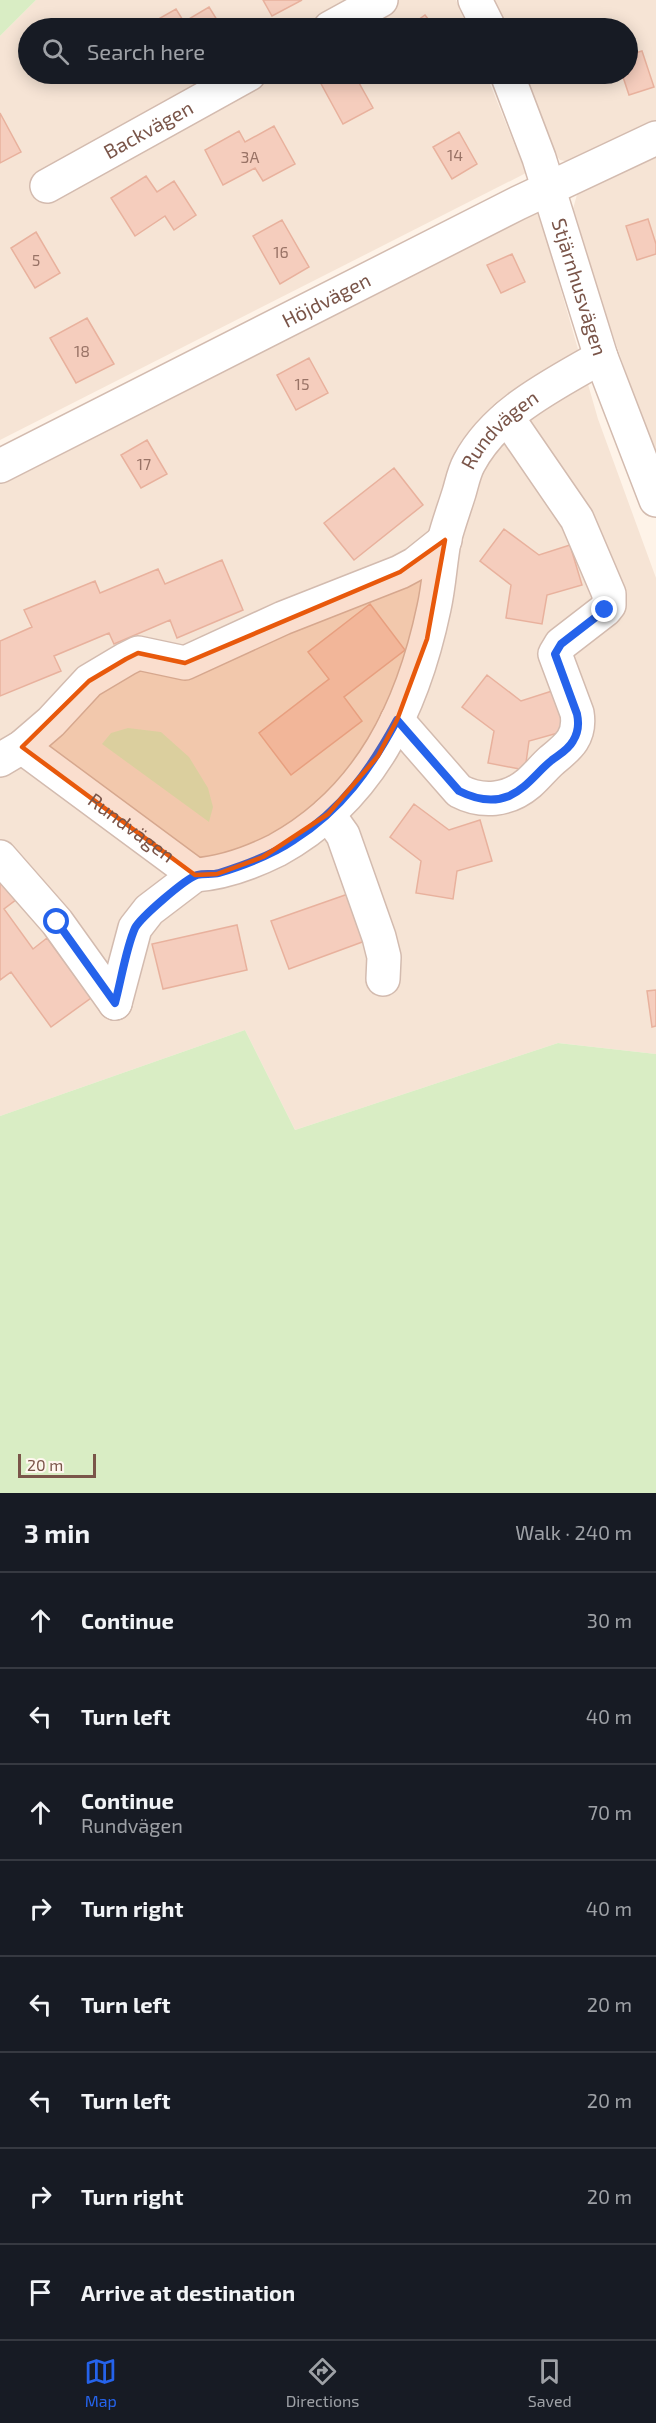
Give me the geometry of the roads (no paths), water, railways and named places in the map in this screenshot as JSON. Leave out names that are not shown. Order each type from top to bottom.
[{"type":"street","points":[[348,18],[381,0]]},
{"type":"street","points":[[475,0],[484,18]]},
{"type":"street","name":"Backvägen","points":[[46,186],[231,84]]},
{"type":"street","name":"Stjärnhusvägen","points":[[511,84],[549,189],[601,357],[656,500]]},
{"type":"street","name":"Höjdvägen","points":[[0,466],[549,189],[656,138]]},
{"type":"street","name":"Rundvägen","points":[[445,540],[415,564],[400,572],[283,618],[185,663],[138,653],[89,681],[51,722],[11,753],[195,875],[217,874],[263,857],[294,840],[345,799],[378,756],[408,697],[427,639],[435,606],[445,540],[468,464],[487,437],[507,417],[533,397],[601,357]]},
{"type":"street","points":[[397,720],[459,791],[481,799],[508,796],[528,784],[568,748],[574,739],[578,722],[577,714],[555,654],[561,644],[605,610],[609,605],[609,594],[577,519],[507,417]]},
{"type":"street","points":[[328,814],[343,835],[379,937],[384,957],[383,979]]},
{"type":"street","points":[[0,857],[57,922],[115,1003],[135,928],[149,910],[195,875]]}]
